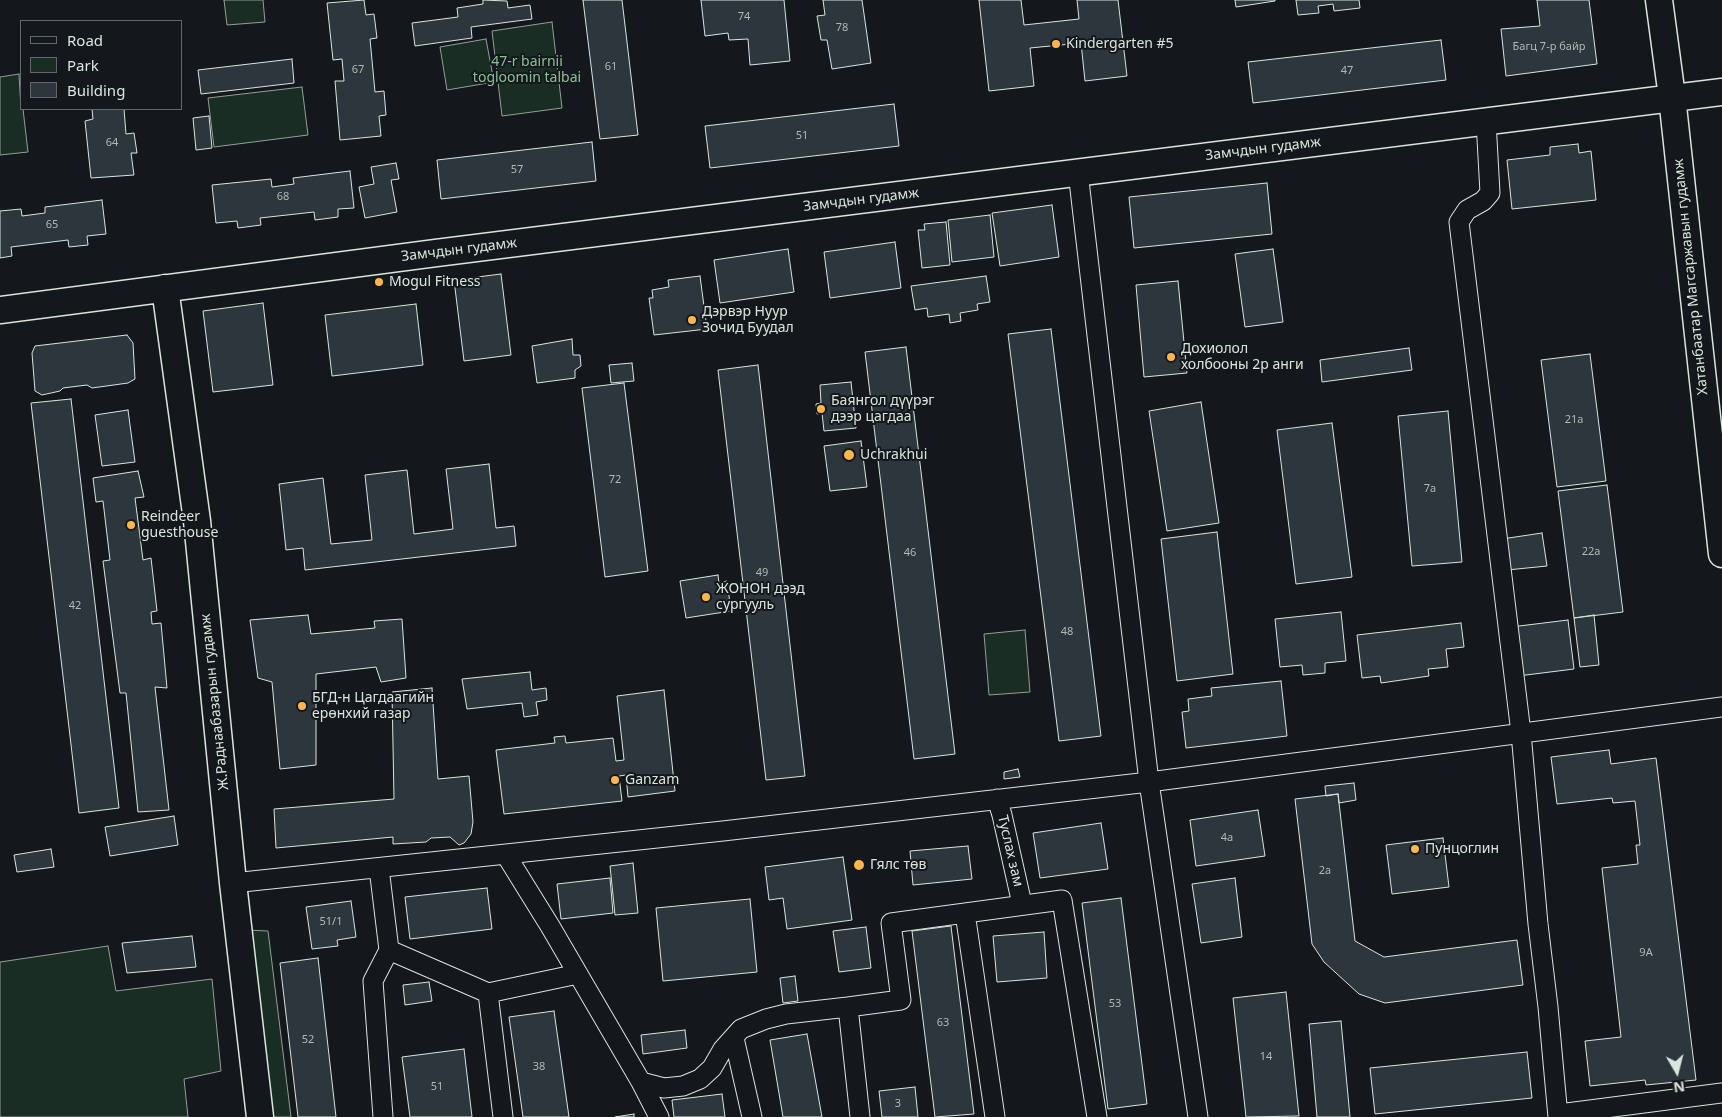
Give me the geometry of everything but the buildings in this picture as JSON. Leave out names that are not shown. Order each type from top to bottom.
[{"type":"street","name":"Хатанбаатар Магсаржавын гудамж","points":[[1659,0],[1672,97],[1722,554]]},
{"type":"street","name":"Замчдын гудамж","points":[[0,310],[1078,172],[1722,92]]},
{"type":"street","points":[[1486,121],[1490,193],[1483,201],[1467,210],[1459,222],[1521,733],[1538,924],[1559,1116],[1722,1093]]},
{"type":"street","points":[[1078,172],[1149,782],[1198,1117]]},
{"type":"street","name":"Ж.Раднаабазарын гудамж","points":[[165,288],[197,521],[233,883],[260,1117]]},
{"type":"street","points":[[233,883],[1149,782],[1722,707]]},
{"type":"street","name":"Туслах зам","points":[[997,799],[1022,904]]},
{"type":"street","points":[[506,854],[641,1082],[659,1117]]},
{"type":"street","points":[[379,868],[389,950],[373,981],[382,1117]]},
{"type":"street","points":[[641,1082],[664,1088],[683,1086],[700,1079],[712,1068],[723,1049],[741,1029],[766,1019],[786,1014],[901,1000],[891,923],[1062,900],[1097,1117]]},
{"type":"street","points":[[965,913],[995,1117]]},
{"type":"street","points":[[389,950],[488,993],[578,974]]},
{"type":"street","points":[[488,993],[503,1117]]},
{"type":"street","points":[[848,1007],[860,1117]]},
{"type":"street","points":[[734,1038],[752,1117]]},
{"type":"green space","points":[[224,0],[263,0],[265,22],[227,25]]},
{"type":"green space","name":"47-r bairnii togloomin talbai","points":[[552,22],[562,108],[502,116],[492,31]]},
{"type":"green space","points":[[486,39],[494,82],[447,90],[440,47]]},
{"type":"green space","points":[[19,74],[20,110],[23,110],[28,152],[0,155],[0,77]]},
{"type":"green space","points":[[302,87],[308,135],[214,147],[208,98]]},
{"type":"green space","points":[[1025,630],[1030,692],[989,695],[984,634]]},
{"type":"green space","points":[[246,930],[268,931],[291,1117],[267,1117]]},
{"type":"green space","points":[[108,946],[116,991],[212,979],[221,1071],[184,1079],[188,1117],[0,1117],[0,962]]},
{"type":"place","name":"Kindergarten #5","points":[[1056,44]]},
{"type":"place","name":"Mogul Fitness","points":[[379,282]]},
{"type":"place","name":"Дэрвэр Нуур Зочид Буудал","points":[[692,320]]},
{"type":"place","name":"Дохиолол холбооны 2р анги","points":[[1171,357]]},
{"type":"place","name":"Баянгол дүүрэг дээр цагдаа","points":[[821,409]]},
{"type":"place","name":"Uchrakhui","points":[[849,455]]},
{"type":"place","name":"Reindeer guesthouse","points":[[131,525]]},
{"type":"place","name":"ЖОНОН дээд сургууль","points":[[706,597]]},
{"type":"place","name":"БГД-н Цагдаагийн ерөнхий газар","points":[[302,706]]},
{"type":"place","name":"Ganzam","points":[[615,780]]},
{"type":"place","name":"Пунцоглин","points":[[1415,849]]},
{"type":"place","name":"Гялс төв","points":[[859,865]]}]
